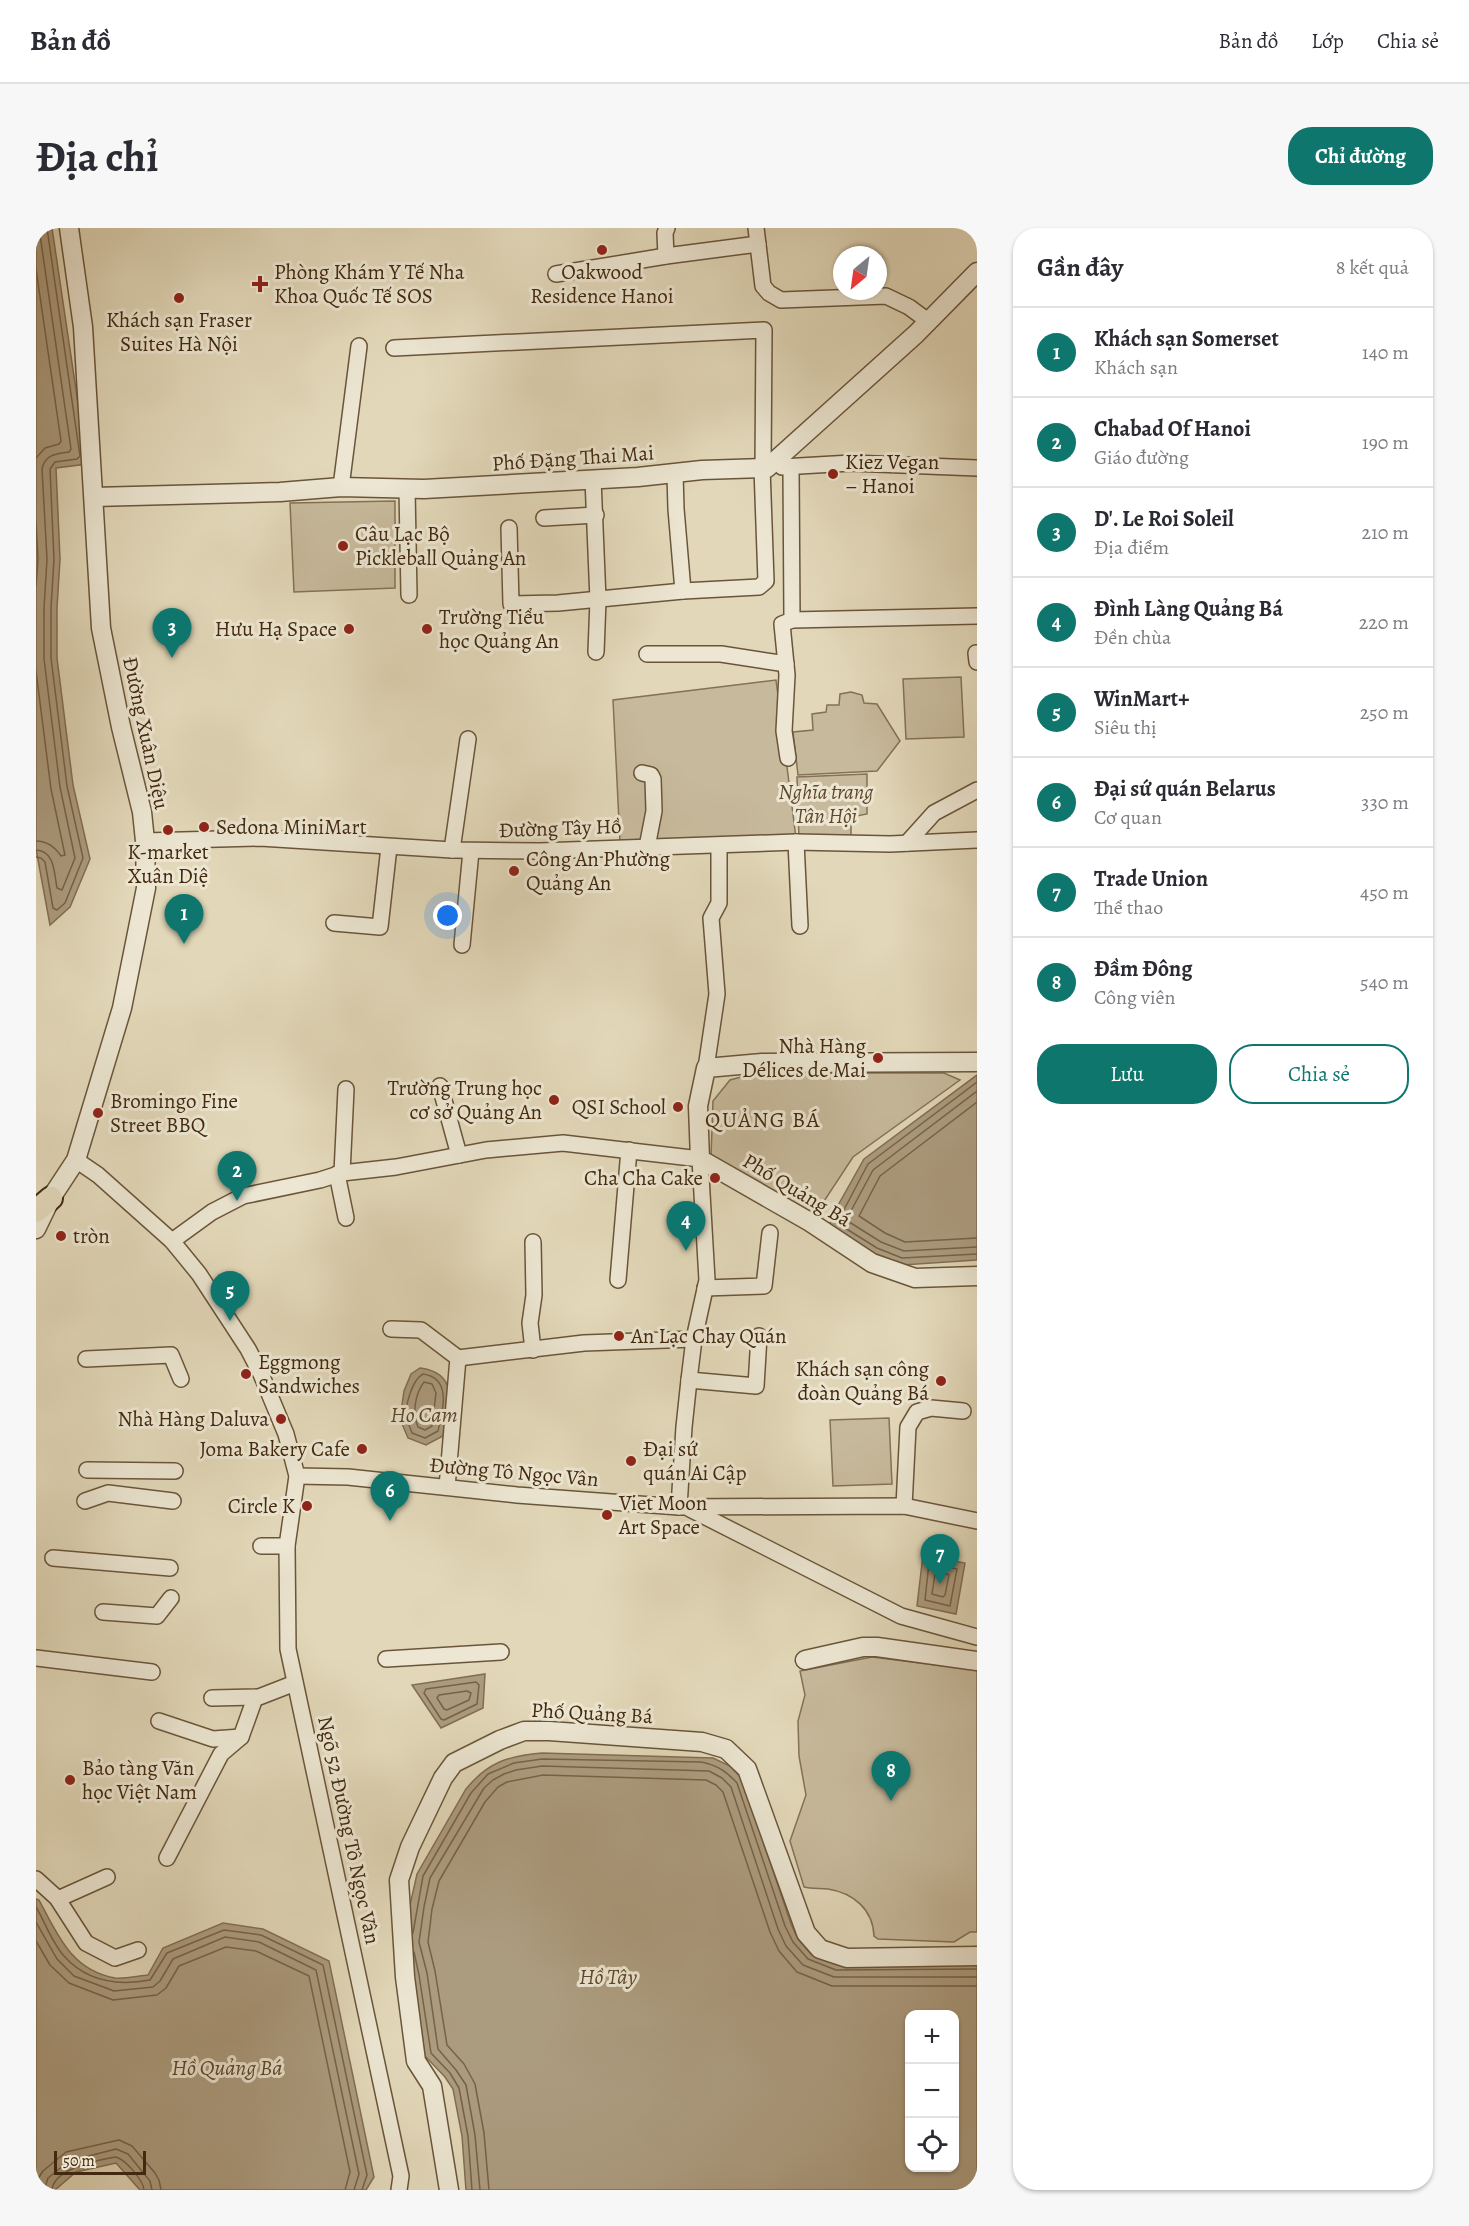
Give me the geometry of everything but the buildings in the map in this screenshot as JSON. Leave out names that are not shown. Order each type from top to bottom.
[{"type":"street","name":"Đường Xuân Diệu","points":[[36,1229],[41,1204],[76,1160],[124,998],[146,888],[142,812],[121,727],[101,628],[83,327],[69,228]]},
{"type":"street","points":[[666,256],[665,232],[667,228]]},
{"type":"street","points":[[756,228],[763,286],[769,294],[781,300],[886,296],[909,307],[928,321]]},
{"type":"street","points":[[555,274],[758,244]]},
{"type":"street","points":[[764,468],[827,415],[977,272]]},
{"type":"street","points":[[394,348],[764,330],[764,585],[732,590],[683,591],[598,600],[512,604],[508,528]]},
{"type":"street","points":[[341,487],[359,346]]},
{"type":"street","points":[[764,468],[851,463],[977,468]]},
{"type":"street","points":[[791,467],[792,620]]},
{"type":"street","name":"Phố Đặng Thai Mai","points":[[94,497],[280,492],[341,487],[407,489],[764,468]]},
{"type":"street","points":[[675,474],[683,591]]},
{"type":"street","points":[[593,479],[598,600],[596,652]]},
{"type":"street","points":[[407,489],[409,595]]},
{"type":"street","points":[[544,518],[596,515]]},
{"type":"street","points":[[788,758],[784,731],[786,663],[782,624],[792,620],[977,616]]},
{"type":"street","points":[[646,654],[721,654],[786,663]]},
{"type":"street","points":[[452,850],[468,739]]},
{"type":"street","points":[[642,773],[651,776],[653,783],[654,811],[647,847]]},
{"type":"street","points":[[907,843],[934,813],[977,790]]},
{"type":"street","name":"Đường Tây Hồ","points":[[145,842],[260,838],[471,851],[540,851],[977,840]]},
{"type":"street","points":[[796,843],[800,926]]},
{"type":"street","points":[[718,846],[719,903],[711,918],[717,994],[698,1106],[707,1280],[694,1339],[684,1427],[683,1507],[901,1616],[977,1637]]},
{"type":"street","points":[[334,923],[380,927],[389,847]]},
{"type":"street","points":[[462,945],[471,851]]},
{"type":"street","points":[[706,1068],[762,1063],[977,1062]]},
{"type":"street","points":[[440,1086],[459,1155]]},
{"type":"street","points":[[346,1089],[339,1174],[346,1218]]},
{"type":"street","points":[[172,1241],[212,1212],[243,1196],[339,1174],[396,1167],[486,1150],[538,1150],[563,1143],[700,1159]]},
{"type":"street","points":[[618,1280],[629,1150]]},
{"type":"street","name":"Phố Quảng Bá","points":[[700,1159],[810,1222],[872,1263],[915,1278],[977,1276]]},
{"type":"street","points":[[76,1160],[98,1175],[172,1241],[205,1282],[248,1349],[261,1374],[286,1434],[297,1476]]},
{"type":"street","points":[[705,1288],[764,1286],[770,1233]]},
{"type":"street","points":[[533,1242],[534,1295],[530,1323],[533,1350]]},
{"type":"street","points":[[391,1329],[421,1330],[458,1359],[584,1343],[694,1339]]},
{"type":"street","points":[[689,1380],[756,1386],[759,1336]]},
{"type":"street","points":[[86,1359],[171,1355],[181,1379]]},
{"type":"street","points":[[447,1486],[458,1359]]},
{"type":"street","points":[[904,1506],[908,1427],[917,1412],[931,1408],[963,1411]]},
{"type":"street","points":[[87,1470],[176,1471]]},
{"type":"street","name":"Đường Tô Ngọc Vân","points":[[297,1476],[348,1477],[539,1497],[683,1507],[904,1506],[977,1521]]},
{"type":"street","name":"Ngõ 52 Đường Tô Ngọc Vân","points":[[297,1476],[286,1546],[288,1649],[386,2100],[400,2176],[399,2190]]},
{"type":"street","points":[[85,1501],[108,1493],[173,1501]]},
{"type":"street","points":[[261,1546],[286,1546]]},
{"type":"street","points":[[53,1558],[170,1568]]},
{"type":"street","points":[[103,1612],[157,1616],[171,1598]]},
{"type":"street","points":[[805,1660],[863,1647],[877,1647],[977,1661]]},
{"type":"street","points":[[386,1659],[501,1652]]},
{"type":"street","points":[[36,1658],[152,1671]]},
{"type":"street","points":[[212,1698],[255,1698],[295,1683]]},
{"type":"street","points":[[167,1858],[221,1754],[240,1737],[255,1698]]},
{"type":"street","points":[[159,1721],[213,1739],[240,1737]]},
{"type":"street","name":"Phố Quảng Bá","points":[[449,2190],[432,2086],[416,2061],[405,1977],[399,1880],[410,1847],[442,1778],[454,1763],[500,1740],[524,1731],[549,1731],[702,1742],[726,1749],[747,1768],[806,1933],[820,1949],[847,1958],[977,1956]]},
{"type":"street","points":[[58,1899],[107,1877]]},
{"type":"street","points":[[36,1879],[58,1899],[86,1943],[115,1958],[138,1950]]},
{"type":"green space","name":"Câu Lạc Bộ Pickleball Quảng An","points":[[395,501],[395,588],[294,592],[290,503]]},
{"type":"green space","points":[[961,677],[964,737],[906,739],[903,679]]},
{"type":"green space","points":[[776,680],[796,838],[620,842],[613,700]]},
{"type":"green space","points":[[851,692],[862,695],[864,703],[877,704],[900,741],[877,771],[798,775],[793,732],[813,730],[812,714],[826,712],[827,705],[839,705],[840,694]]},
{"type":"green space","name":"Nghĩa trang Tân Hội","points":[[867,774],[867,814],[851,817],[851,840],[799,840],[797,777]]},
{"type":"green space","points":[[756,1073],[944,1073],[960,1080],[853,1157],[813,1218],[711,1157],[713,1101],[730,1080]]},
{"type":"green space","points":[[889,1418],[892,1484],[833,1486],[830,1420]]},
{"type":"green space","points":[[872,1657],[977,1670],[977,1932],[970,1932],[954,1942],[878,1939],[874,1936],[873,1926],[866,1910],[846,1894],[828,1889],[804,1887],[790,1841],[806,1795],[799,1756],[798,1721],[805,1695],[800,1671]]},
{"type":"water","points":[[36,228],[52,228],[87,464],[56,468],[60,559],[57,658],[73,785],[90,859],[70,907],[50,925],[36,849]]},
{"type":"water","points":[[977,1075],[977,1260],[902,1265],[875,1254],[833,1228],[830,1224],[832,1216],[864,1159]]},
{"type":"water","name":"Ho Cam","points":[[420,1368],[433,1371],[441,1377],[447,1384],[449,1393],[443,1436],[426,1445],[408,1438],[400,1419],[404,1391],[411,1374]]},
{"type":"water","points":[[923,1555],[965,1563],[956,1614],[917,1606]]},
{"type":"water","points":[[485,1674],[483,1708],[441,1728],[412,1685]]},
{"type":"water","name":"Hồ Tây","points":[[542,1753],[713,1758],[730,1766],[742,1779],[791,1924],[798,1939],[812,1955],[837,1964],[977,1963],[977,2190],[466,2190],[462,2136],[453,2089],[425,2056],[406,1943],[410,1905],[417,1874],[466,1789],[482,1772],[509,1759]]},
{"type":"water","name":"Hồ Quảng Bá","points":[[36,1899],[39,1900],[60,1938],[77,1959],[100,1974],[115,1978],[148,1975],[163,1948],[223,1923],[263,1929],[329,1961],[374,2177],[366,2190],[140,2190],[116,2163],[76,2172],[55,2190],[36,2190]]},
{"type":"place","name":"Oakwood Residence Hanoi","points":[[602,250]]},
{"type":"place","name":"Phòng Khám Y Tế Nha Khoa Quốc Tế SOS","points":[[260,284]]},
{"type":"place","name":"Khách sạn Fraser Suites Hà Nội","points":[[179,298]]},
{"type":"place","name":"Kiez Vegan – Hanoi","points":[[833,474]]},
{"type":"place","name":"Câu Lạc Bộ Pickleball Quảng An","points":[[343,546]]},
{"type":"place","name":"Hưu Hạ Space","points":[[349,629]]},
{"type":"place","name":"Trường Tiểu học Quảng An","points":[[427,629]]},
{"type":"place","name":"D'. Le Roi Soleil","points":[[172,658]]},
{"type":"place","name":"Sedona MiniMart","points":[[204,827]]},
{"type":"place","name":"K-market Xuân Diệ","points":[[168,830]]},
{"type":"place","name":"Công An Phường Quảng An","points":[[514,871]]},
{"type":"place","name":"Khách sạn Somerset","points":[[184,944]]},
{"type":"place","name":"Nhà Hàng Délices de Mai","points":[[878,1058]]},
{"type":"place","name":"Trường Trung học cơ sở Quảng An","points":[[554,1100]]},
{"type":"place","name":"QSI School","points":[[678,1107]]},
{"type":"place","name":"Bromingo Fine Street BBQ","points":[[98,1113]]},
{"type":"place","name":"Cha Cha Cake","points":[[715,1178]]},
{"type":"place","name":"Chabad Of Hanoi","points":[[237,1201]]},
{"type":"place","name":"tròn","points":[[61,1236]]},
{"type":"place","name":"Đình Làng Quảng Bá","points":[[686,1251]]},
{"type":"place","name":"WinMart+","points":[[230,1321]]},
{"type":"place","name":"An Lạc Chay Quán","points":[[619,1336]]},
{"type":"place","name":"Eggmong Sandwiches","points":[[246,1374]]},
{"type":"place","name":"Khách sạn công đoàn Quảng Bá","points":[[941,1381]]},
{"type":"place","name":"Nhà Hàng Daluva","points":[[281,1419]]},
{"type":"place","name":"Joma Bakery Cafe","points":[[362,1449]]},
{"type":"place","name":"Đại sứ quán Ai Cập","points":[[631,1461]]},
{"type":"place","name":"Circle K","points":[[307,1506]]},
{"type":"place","name":"Viet Moon Art Space","points":[[607,1515]]},
{"type":"place","name":"Đại sứ quán Belarus","points":[[390,1521]]},
{"type":"place","name":"Trade Union","points":[[940,1584]]},
{"type":"place","name":"Bảo tàng Văn học Việt Nam","points":[[70,1780]]},
{"type":"place","name":"Đầm Đông","points":[[891,1801]]},
{"type":"district","name":"QUẢNG BÁ","points":[[763,1120]]}]
